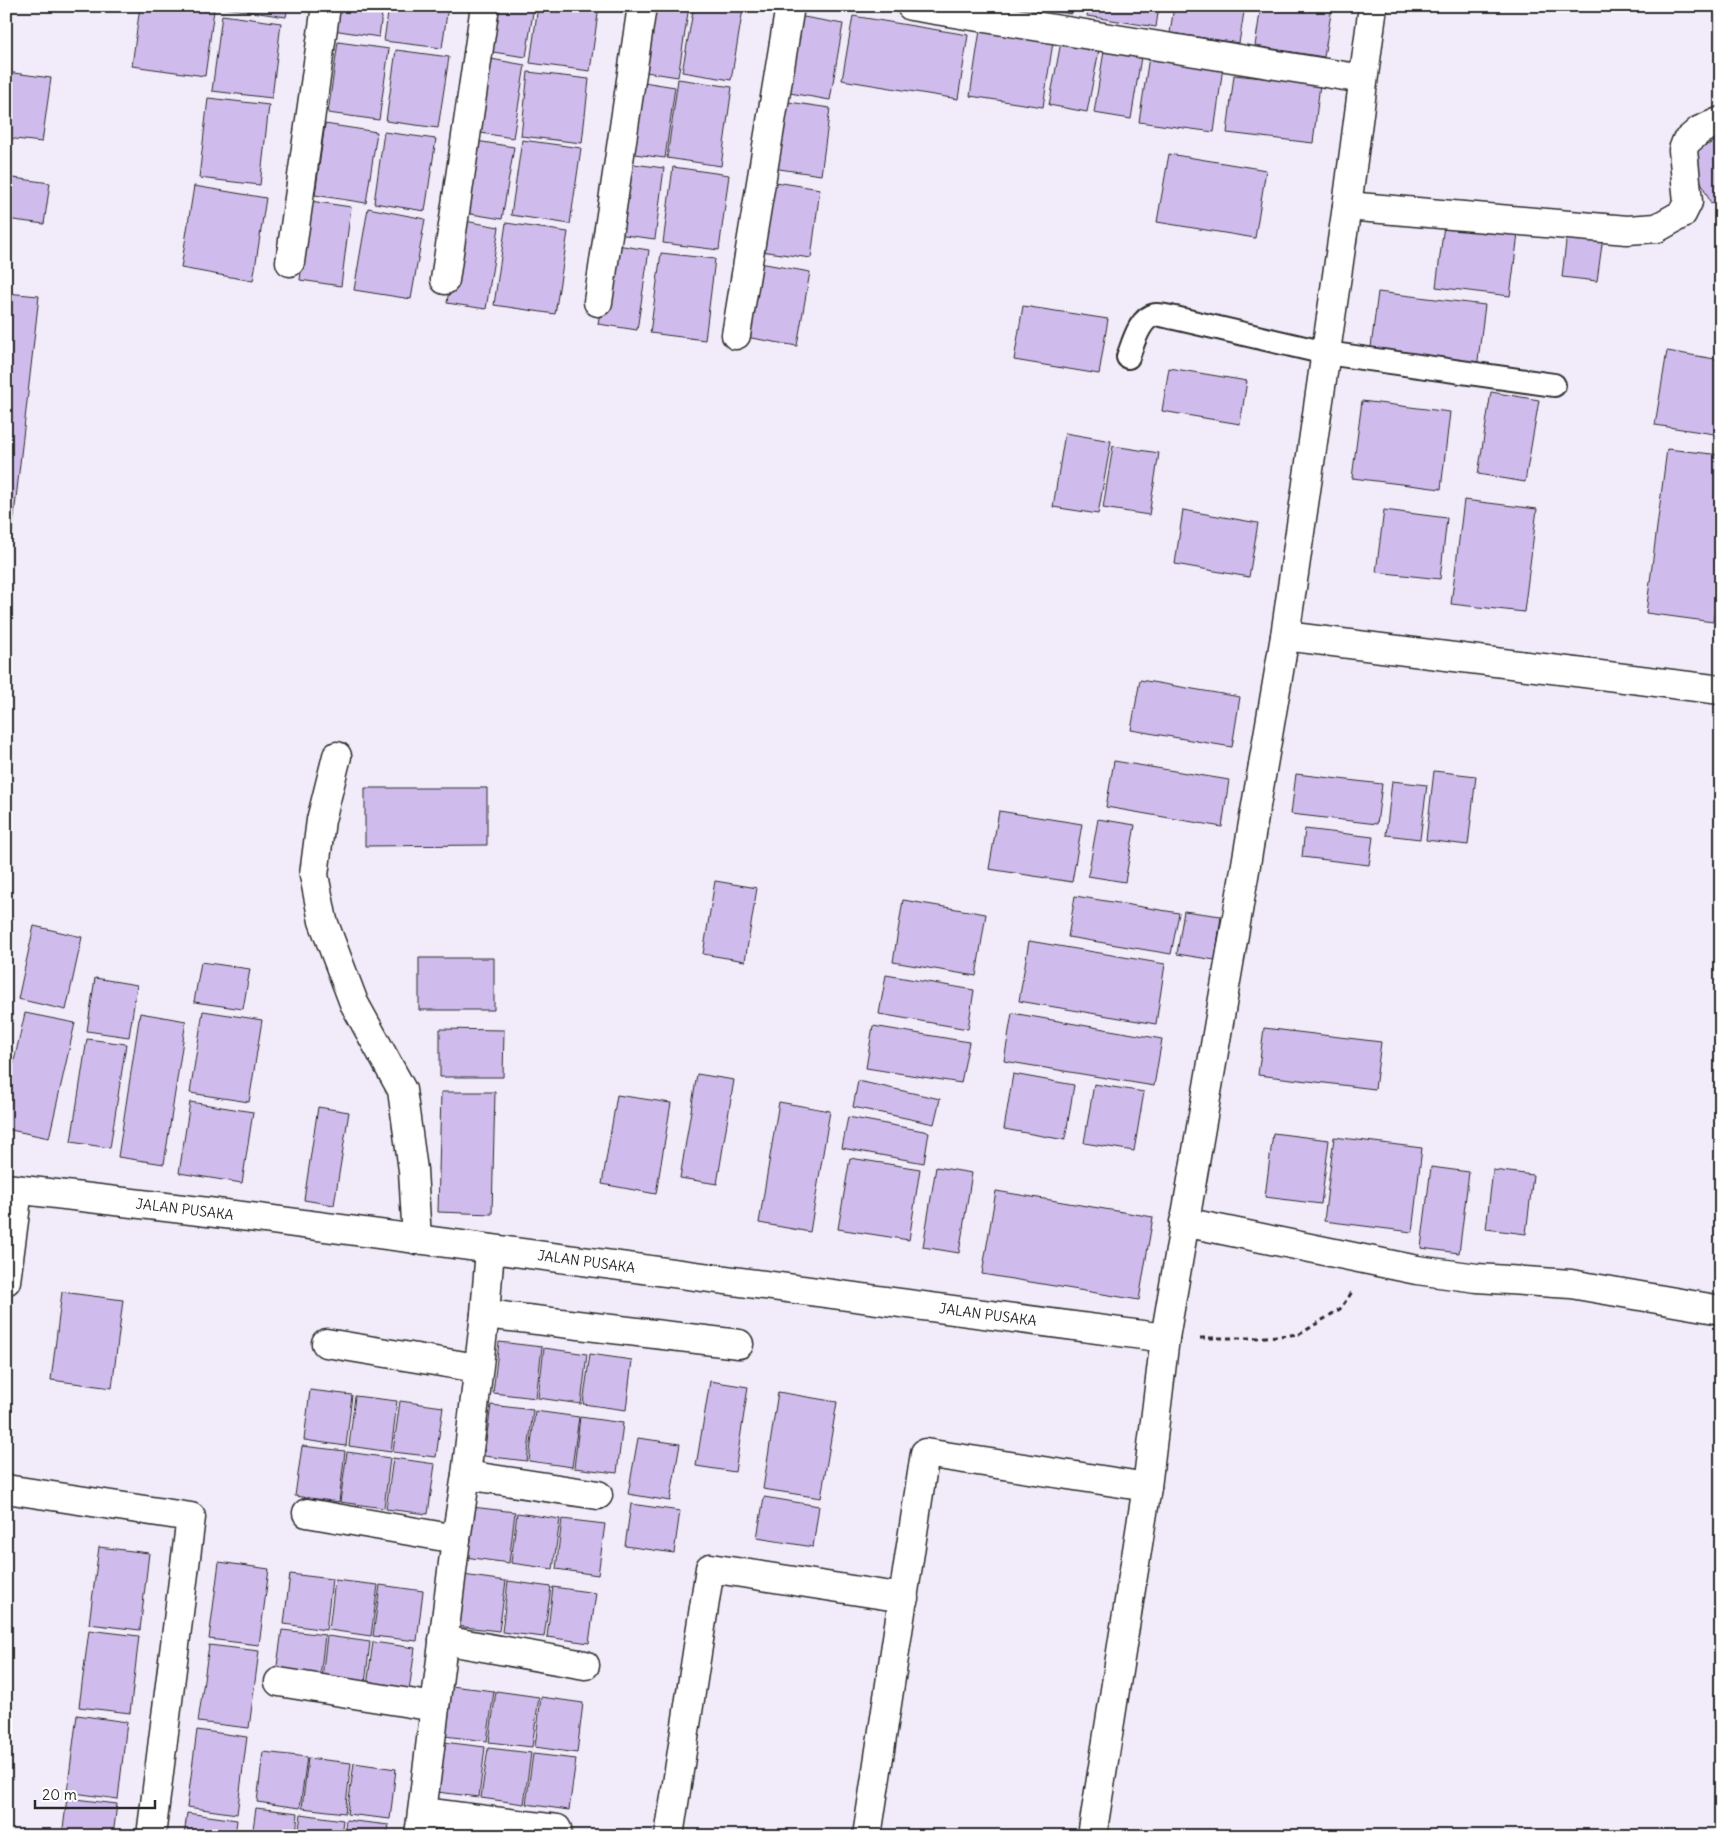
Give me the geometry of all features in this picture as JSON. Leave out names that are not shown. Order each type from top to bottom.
[{"type":"street","points":[[290,262],[326,6]]},
{"type":"street","points":[[445,280],[485,6]]},
{"type":"street","points":[[598,302],[642,6]]},
{"type":"street","points":[[736,335],[790,6]]},
{"type":"street","points":[[911,6],[1363,79]]},
{"type":"street","points":[[1092,1836],[1147,1487],[1165,1338],[1285,636],[1347,206],[1373,6]]},
{"type":"street","points":[[1347,206],[1627,230],[1657,228],[1682,214],[1688,202],[1683,150],[1686,142],[1700,130],[1721,120]]},
{"type":"street","points":[[1285,636],[1721,690]]},
{"type":"street","points":[[337,756],[320,820],[314,875],[323,921],[354,1004],[402,1090],[413,1170],[417,1240]]},
{"type":"street","points":[[6,1281],[12,1189]]},
{"type":"street","name":"JALAN PUSAKA","points":[[12,1189],[241,1216],[1165,1338]]},
{"type":"street","points":[[1184,1222],[1417,1270],[1477,1278],[1571,1284],[1721,1310]]},
{"type":"street","points":[[490,1249],[485,1314],[477,1368],[466,1475],[456,1539],[421,1824],[557,1829]]},
{"type":"street","points":[[485,1314],[739,1344]]},
{"type":"street","points":[[326,1343],[477,1368]]},
{"type":"street","points":[[867,1836],[925,1453],[1147,1487]]},
{"type":"street","points":[[466,1475],[598,1495]]},
{"type":"street","points":[[6,1490],[191,1517],[151,1836]]},
{"type":"street","points":[[307,1513],[456,1539]]},
{"type":"street","points":[[669,1836],[710,1568],[904,1598]]},
{"type":"street","points":[[443,1640],[585,1666]]},
{"type":"street","points":[[279,1682],[435,1707]]},
{"type":"lane","points":[[1128,357],[1137,332],[1146,319],[1156,315],[1326,353],[1554,385]]},
{"type":"path","points":[[1165,1338],[1255,1338],[1300,1334],[1340,1309],[1375,1262]]},
{"type":"building","points":[[140,6],[184,6],[214,10],[205,76],[132,66]]},
{"type":"building","points":[[226,6],[288,6],[286,17],[226,8]]},
{"type":"building","points":[[329,6],[383,6],[379,37],[326,29]]},
{"type":"building","points":[[389,6],[448,6],[442,48],[384,41]]},
{"type":"building","points":[[493,6],[534,6],[526,57],[486,51]]},
{"type":"building","points":[[538,6],[599,6],[590,71],[530,63]]},
{"type":"building","points":[[649,6],[689,6],[678,77],[639,71]]},
{"type":"building","points":[[694,6],[729,6],[743,9],[731,80],[682,72]]},
{"type":"building","points":[[1024,6],[1073,6],[1071,14]]},
{"type":"building","points":[[1089,6],[1159,6],[1156,27],[1087,16]]},
{"type":"building","points":[[1174,6],[1245,6],[1239,43],[1170,33]]},
{"type":"building","points":[[1261,6],[1332,7],[1324,57],[1255,46]]},
{"type":"building","points":[[222,15],[281,23],[272,98],[212,91]]},
{"type":"building","points":[[798,16],[843,24],[830,100],[784,92]]},
{"type":"building","points":[[853,16],[968,35],[958,99],[842,80]]},
{"type":"building","points":[[980,30],[1053,42],[1043,107],[970,96]]},
{"type":"building","points":[[338,42],[389,49],[379,120],[328,113]]},
{"type":"building","points":[[1061,42],[1099,50],[1087,112],[1049,105]]},
{"type":"building","points":[[396,50],[449,57],[438,128],[386,121]]},
{"type":"building","points":[[1104,51],[1141,57],[1131,119],[1094,113]]},
{"type":"building","points":[[1149,57],[1223,67],[1214,132],[1139,122]]},
{"type":"building","points":[[485,58],[525,65],[513,138],[474,132]]},
{"type":"building","points":[[6,72],[51,78],[42,142],[6,138]]},
{"type":"building","points":[[528,72],[589,79],[582,143],[521,136]]},
{"type":"building","points":[[1234,75],[1320,84],[1313,143],[1227,133]]},
{"type":"building","points":[[678,79],[732,87],[721,166],[667,158]]},
{"type":"building","points":[[637,81],[675,87],[665,158],[627,153]]},
{"type":"building","points":[[208,98],[269,105],[260,185],[199,178]]},
{"type":"building","points":[[782,101],[830,108],[821,175],[772,168]]},
{"type":"building","points":[[325,124],[377,132],[366,203],[315,195]]},
{"type":"building","points":[[384,132],[436,139],[425,211],[374,203]]},
{"type":"building","points":[[1721,139],[1721,199],[1711,204],[1688,153]]},
{"type":"building","points":[[470,140],[514,147],[502,219],[459,212]]},
{"type":"building","points":[[522,140],[581,148],[570,224],[511,215]]},
{"type":"building","points":[[1169,154],[1266,170],[1255,238],[1157,222]]},
{"type":"building","points":[[626,163],[664,168],[655,239],[617,234]]},
{"type":"building","points":[[673,167],[729,175],[719,250],[663,243]]},
{"type":"building","points":[[6,177],[50,183],[44,224],[6,219]]},
{"type":"building","points":[[763,180],[820,189],[811,258],[753,250]]},
{"type":"building","points":[[194,186],[266,198],[253,281],[181,268]]},
{"type":"building","points":[[310,201],[351,207],[341,286],[300,280]]},
{"type":"building","points":[[368,208],[425,219],[411,299],[354,290]]},
{"type":"building","points":[[459,220],[499,227],[486,309],[447,303]]},
{"type":"building","points":[[506,223],[568,232],[555,314],[494,305]]},
{"type":"building","points":[[1444,225],[1518,234],[1510,296],[1436,287]]},
{"type":"building","points":[[1567,233],[1603,237],[1597,281],[1562,277]]},
{"type":"building","points":[[610,244],[649,250],[637,330],[598,324]]},
{"type":"building","points":[[661,253],[715,259],[705,340],[650,333]]},
{"type":"building","points":[[754,262],[810,272],[797,346],[740,336]]},
{"type":"building","points":[[1378,292],[1485,305],[1477,368],[1370,355]]},
{"type":"building","points":[[6,293],[39,296],[12,534],[6,533]]},
{"type":"building","points":[[1023,306],[1108,319],[1099,374],[1014,360]]},
{"type":"building","points":[[1667,351],[1721,360],[1721,435],[1655,425]]},
{"type":"building","points":[[1169,368],[1247,381],[1240,424],[1162,411]]},
{"type":"building","points":[[1491,392],[1539,400],[1525,482],[1478,474]]},
{"type":"building","points":[[1362,401],[1450,412],[1441,489],[1352,478]]},
{"type":"building","points":[[1065,433],[1111,441],[1098,514],[1053,507]]},
{"type":"building","points":[[1113,446],[1159,453],[1149,515],[1103,508]]},
{"type":"building","points":[[1667,449],[1721,455],[1721,561],[1713,622],[1646,613]]},
{"type":"building","points":[[1464,500],[1537,509],[1524,612],[1451,604]]},
{"type":"building","points":[[1183,510],[1258,523],[1249,577],[1175,564]]},
{"type":"building","points":[[1384,510],[1447,518],[1440,579],[1376,572]]},
{"type":"building","points":[[1140,680],[1240,697],[1232,747],[1131,730]]},
{"type":"building","points":[[1114,761],[1229,780],[1222,827],[1106,807]]},
{"type":"building","points":[[1434,771],[1476,776],[1468,845],[1426,840]]},
{"type":"building","points":[[1296,774],[1382,784],[1377,824],[1291,814]]},
{"type":"building","points":[[1392,781],[1427,785],[1420,839],[1386,835]]},
{"type":"building","points":[[365,788],[487,788],[487,845],[365,846]]},
{"type":"building","points":[[999,811],[1082,824],[1072,882],[989,869]]},
{"type":"building","points":[[1098,819],[1135,825],[1125,882],[1088,876]]},
{"type":"building","points":[[1305,829],[1373,837],[1369,865],[1302,857]]},
{"type":"building","points":[[715,881],[757,888],[745,961],[703,954]]},
{"type":"building","points":[[1075,896],[1179,913],[1171,954],[1068,937]]},
{"type":"building","points":[[903,900],[986,914],[976,976],[893,962]]},
{"type":"building","points":[[1184,911],[1221,916],[1215,960],[1177,954]]},
{"type":"building","points":[[34,926],[82,937],[66,1010],[18,999]]},
{"type":"building","points":[[1029,941],[1165,964],[1156,1024],[1019,1001]]},
{"type":"building","points":[[419,958],[494,958],[494,1010],[419,1010]]},
{"type":"building","points":[[201,962],[250,969],[243,1009],[194,1002]]},
{"type":"building","points":[[886,975],[974,990],[968,1029],[879,1014]]},
{"type":"building","points":[[95,978],[137,985],[129,1037],[87,1031]]},
{"type":"building","points":[[203,1011],[262,1020],[249,1102],[190,1093]]},
{"type":"building","points":[[25,1013],[75,1023],[49,1138],[6,1129],[6,1096]]},
{"type":"building","points":[[140,1013],[186,1021],[164,1164],[118,1157]]},
{"type":"building","points":[[1012,1013],[1162,1039],[1154,1086],[1004,1061]]},
{"type":"building","points":[[873,1026],[969,1042],[961,1083],[866,1068]]},
{"type":"building","points":[[1264,1028],[1381,1042],[1375,1089],[1258,1075]]},
{"type":"building","points":[[440,1029],[504,1030],[503,1077],[440,1077]]},
{"type":"building","points":[[87,1039],[126,1044],[110,1148],[71,1142]]},
{"type":"building","points":[[697,1074],[734,1080],[717,1184],[680,1178]]},
{"type":"building","points":[[1013,1074],[1074,1085],[1065,1140],[1004,1129]]},
{"type":"building","points":[[858,1081],[940,1099],[934,1124],[853,1107]]},
{"type":"building","points":[[1094,1084],[1144,1092],[1134,1151],[1084,1143]]},
{"type":"building","points":[[441,1092],[495,1092],[492,1214],[438,1212]]},
{"type":"building","points":[[617,1095],[671,1103],[656,1194],[602,1184]]},
{"type":"building","points":[[190,1102],[253,1112],[242,1183],[179,1173]]},
{"type":"building","points":[[779,1102],[830,1111],[810,1232],[759,1223]]},
{"type":"building","points":[[318,1107],[349,1112],[334,1205],[304,1200]]},
{"type":"building","points":[[848,1117],[929,1132],[924,1163],[842,1148]]},
{"type":"building","points":[[1273,1133],[1329,1140],[1321,1204],[1265,1197]]},
{"type":"building","points":[[1334,1137],[1422,1148],[1412,1232],[1324,1221]]},
{"type":"building","points":[[850,1158],[920,1169],[909,1240],[838,1229]]},
{"type":"building","points":[[936,1167],[972,1173],[959,1253],[923,1247]]},
{"type":"building","points":[[1431,1167],[1469,1172],[1459,1253],[1421,1248]]},
{"type":"building","points":[[1493,1170],[1533,1175],[1526,1234],[1486,1229]]},
{"type":"building","points":[[996,1191],[1153,1217],[1139,1300],[982,1274]]},
{"type":"building","points":[[62,1292],[123,1300],[112,1388],[51,1380]]},
{"type":"building","points":[[499,1342],[542,1347],[536,1398],[493,1393]]},
{"type":"building","points":[[544,1348],[587,1354],[581,1404],[538,1398]]},
{"type":"building","points":[[590,1354],[632,1360],[626,1410],[583,1404]]},
{"type":"building","points":[[710,1381],[748,1387],[735,1472],[696,1466]]},
{"type":"building","points":[[310,1390],[352,1395],[346,1446],[304,1440]]},
{"type":"building","points":[[778,1392],[837,1402],[821,1498],[763,1489]]},
{"type":"building","points":[[355,1396],[397,1401],[391,1452],[349,1446]]},
{"type":"building","points":[[400,1401],[443,1407],[436,1457],[393,1452]]},
{"type":"building","points":[[491,1405],[533,1410],[527,1461],[484,1456]]},
{"type":"building","points":[[535,1411],[579,1417],[572,1467],[529,1461]]},
{"type":"building","points":[[580,1417],[623,1423],[617,1473],[574,1468]]},
{"type":"building","points":[[638,1438],[680,1444],[670,1501],[628,1494]]},
{"type":"building","points":[[302,1446],[345,1451],[339,1502],[295,1496]]},
{"type":"building","points":[[347,1452],[390,1458],[384,1508],[340,1502]]},
{"type":"building","points":[[393,1458],[435,1464],[428,1514],[386,1509]]},
{"type":"building","points":[[764,1497],[819,1506],[813,1547],[757,1538]]},
{"type":"building","points":[[631,1504],[680,1511],[674,1553],[625,1546]]},
{"type":"building","points":[[472,1507],[515,1512],[509,1563],[465,1557]]},
{"type":"building","points":[[517,1513],[560,1519],[553,1569],[511,1563]]},
{"type":"building","points":[[562,1519],[605,1524],[598,1575],[556,1569]]},
{"type":"building","points":[[99,1547],[149,1553],[140,1630],[89,1624]]},
{"type":"building","points":[[219,1562],[269,1569],[259,1645],[209,1639]]},
{"type":"building","points":[[290,1574],[332,1579],[326,1630],[284,1624]]},
{"type":"building","points":[[463,1575],[506,1581],[499,1631],[456,1626]]},
{"type":"building","points":[[335,1580],[378,1585],[371,1636],[329,1630]]},
{"type":"building","points":[[508,1581],[551,1587],[544,1637],[502,1632]]},
{"type":"building","points":[[380,1585],[423,1591],[417,1641],[373,1636]]},
{"type":"building","points":[[553,1587],[596,1593],[589,1643],[547,1637]]},
{"type":"building","points":[[89,1630],[139,1636],[130,1713],[79,1707]]},
{"type":"building","points":[[282,1630],[325,1635],[319,1686],[275,1680]]},
{"type":"building","points":[[327,1636],[370,1642],[364,1692],[321,1686]]},
{"type":"building","points":[[373,1642],[415,1648],[408,1698],[366,1693]]},
{"type":"building","points":[[209,1645],[259,1651],[249,1728],[198,1722]]},
{"type":"building","points":[[451,1686],[494,1691],[487,1741],[444,1736]]},
{"type":"building","points":[[496,1691],[539,1697],[532,1747],[489,1742]]},
{"type":"building","points":[[541,1697],[583,1703],[577,1753],[535,1747]]},
{"type":"building","points":[[77,1715],[127,1722],[118,1799],[67,1792]]},
{"type":"building","points":[[197,1730],[247,1737],[237,1814],[187,1807]]},
{"type":"building","points":[[443,1742],[485,1747],[479,1797],[437,1792]]},
{"type":"building","points":[[488,1748],[531,1753],[524,1804],[481,1798]]},
{"type":"building","points":[[263,1752],[307,1757],[300,1808],[257,1802]]},
{"type":"building","points":[[533,1754],[576,1759],[569,1810],[526,1804]]},
{"type":"building","points":[[308,1758],[351,1763],[345,1813],[302,1808]]},
{"type":"building","points":[[354,1763],[396,1769],[390,1819],[347,1814]]},
{"type":"building","points":[[67,1798],[117,1804],[113,1836],[62,1836]]},
{"type":"building","points":[[256,1808],[298,1813],[296,1836],[252,1836]]},
{"type":"building","points":[[187,1813],[237,1820],[235,1836],[184,1836]]},
{"type":"building","points":[[301,1814],[343,1820],[341,1836],[298,1836]]},
{"type":"building","points":[[346,1820],[389,1825],[387,1836],[344,1836]]}]
